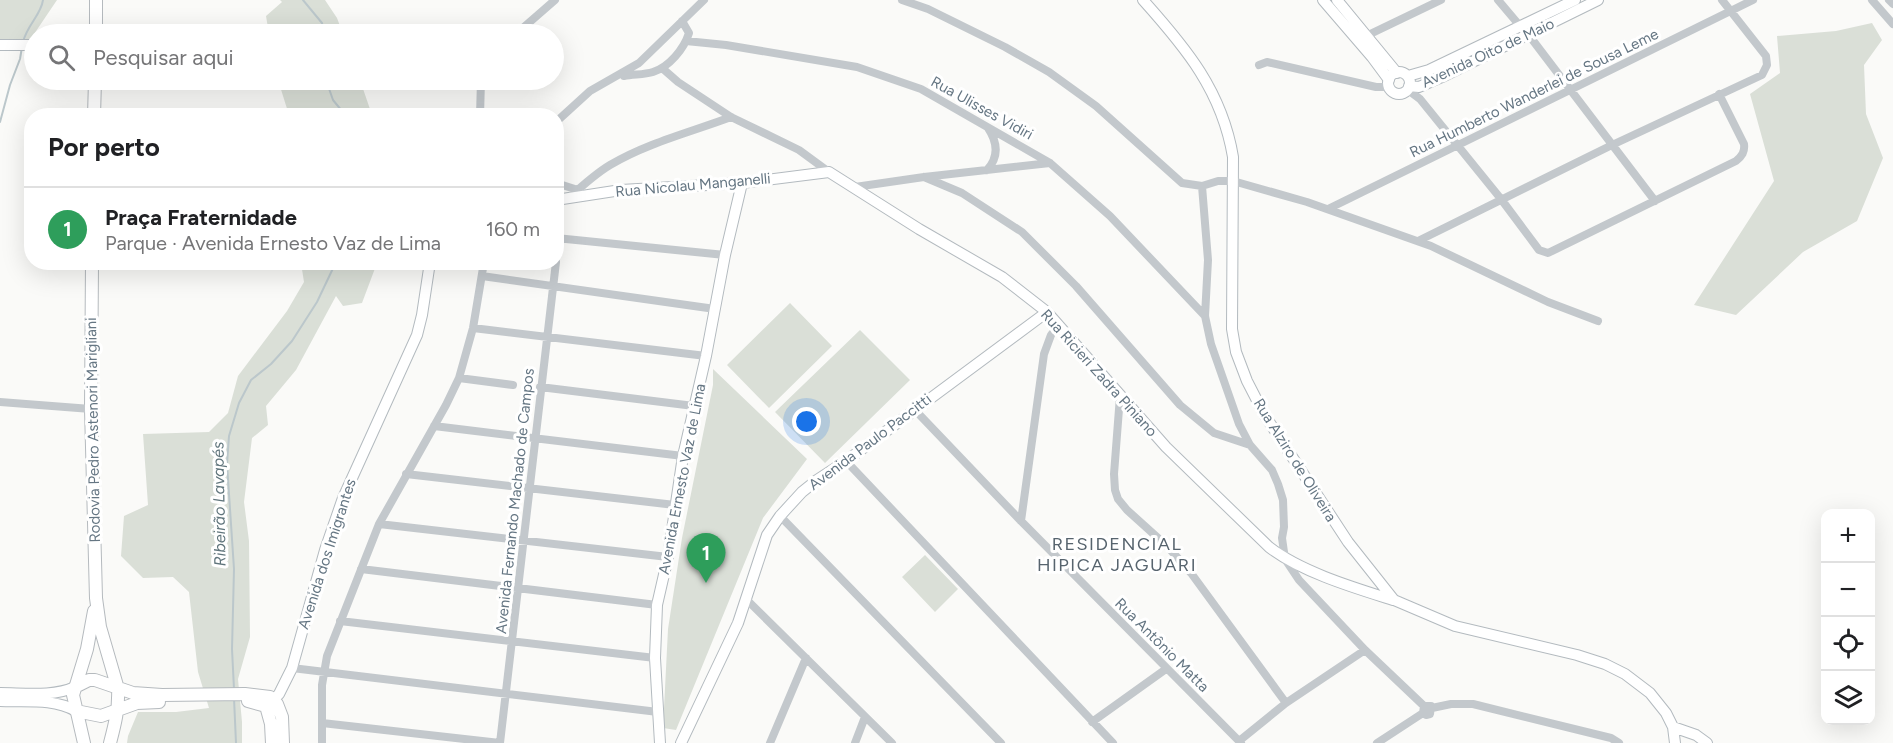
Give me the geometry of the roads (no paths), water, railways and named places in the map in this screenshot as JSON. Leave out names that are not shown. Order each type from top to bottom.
[{"type":"main road","points":[[96,0],[96,24]]},
{"type":"main road","points":[[94,108],[95,90]]},
{"type":"main road","name":"Rodovia Pedro Astenori Marigliani","points":[[92,270],[91,410],[96,598],[100,627],[118,688],[119,709],[110,743]]},
{"type":"main road","name":"Rodovia Pedro Astenori Marigliani","points":[[84,743],[73,695],[87,649],[96,598]]},
{"type":"main road","points":[[75,687],[89,680],[95,680],[133,693],[224,698],[261,695],[282,717],[283,743]]},
{"type":"main road","points":[[76,711],[101,716],[137,703],[224,698]]},
{"type":"main road","points":[[270,703],[272,743]]},
{"type":"street","points":[[527,24],[555,0]]},
{"type":"street","points":[[564,115],[590,91],[639,63],[704,0]]},
{"type":"street","points":[[902,0],[928,9],[1049,72],[1096,106],[1172,176],[1188,186],[1233,181],[1307,202],[1418,242],[1548,302],[1598,321]]},
{"type":"street","name":"Rua Alziro de Oliveira","points":[[1143,0],[1195,62],[1223,114],[1231,141],[1233,157],[1232,329],[1236,352],[1246,381],[1264,414],[1348,542],[1394,600],[1455,626],[1577,655],[1605,664],[1625,674],[1650,693],[1666,713],[1673,727],[1675,743]]},
{"type":"street","points":[[1323,0],[1372,57],[1420,99],[1539,250],[1548,254],[1742,156],[1745,151],[1744,144],[1719,94]]},
{"type":"street","points":[[1337,0],[1400,82]]},
{"type":"street","points":[[1366,36],[1441,0]]},
{"type":"street","points":[[1498,0],[1524,30],[1654,201]]},
{"type":"street","name":"Avenida Oito de Maio","points":[[1524,30],[1575,0]]},
{"type":"street","name":"Avenida Oito de Maio","points":[[1400,82],[1598,0]]},
{"type":"street","points":[[1418,242],[1612,144],[1762,75],[1767,66],[1766,56],[1722,0]]},
{"type":"street","name":"Rua Humberto Wanderlei de Sousa Leme","points":[[1328,209],[1753,0]]},
{"type":"street","points":[[1872,0],[1893,24]]},
{"type":"street","points":[[1889,0],[1893,4]]},
{"type":"street","points":[[617,77],[651,73],[662,68],[682,49],[686,41],[688,29],[682,21]]},
{"type":"street","name":"Rua Ulisses Vidiri","points":[[686,41],[726,45],[857,66],[921,89],[1050,163],[1110,216],[1205,315]]},
{"type":"street","points":[[5,45],[24,46]]},
{"type":"street","points":[[1259,65],[1267,62],[1376,87],[1400,82]]},
{"type":"street","points":[[635,74],[639,63]]},
{"type":"street","name":"Rua Ricieri Zadra Piniano","points":[[662,68],[731,117],[799,150],[919,229],[1002,277],[1047,312],[1166,447],[1269,548],[1285,560],[1394,600]]},
{"type":"street","points":[[480,108],[481,90]]},
{"type":"street","points":[[569,198],[592,177],[621,160],[675,136],[731,117]]},
{"type":"street","points":[[987,126],[993,135],[996,154],[994,163],[987,170]]},
{"type":"street","points":[[855,187],[1050,163]]},
{"type":"street","name":"Rua Nicolau Manganelli","points":[[564,199],[621,190],[742,183],[829,171]]},
{"type":"street","points":[[924,177],[962,193],[1022,232],[1076,286],[1180,405],[1214,434],[1250,445]]},
{"type":"street","name":"Avenida Ernesto Vaz de Lima","points":[[660,742],[655,658],[657,605],[668,557],[683,456],[742,183]]},
{"type":"street","points":[[564,186],[578,190]]},
{"type":"street","points":[[1202,186],[1208,260],[1205,315],[1211,344],[1239,423],[1250,445],[1272,470],[1278,484],[1283,500],[1282,538],[1285,560],[1299,580],[1365,650],[1426,709]]},
{"type":"street","points":[[564,239],[725,255]]},
{"type":"street","name":"Avenida dos Imigrantes","points":[[270,703],[292,668],[325,550],[343,498],[417,335],[429,270]]},
{"type":"street","points":[[322,743],[324,671],[340,621],[379,524],[459,378],[473,328],[482,270]]},
{"type":"street","name":"Avenida Fernando Machado de Campos","points":[[500,743],[555,270]]},
{"type":"street","points":[[482,276],[715,309]]},
{"type":"street","name":"Avenida Paulo Paccitti","points":[[681,743],[738,623],[767,535],[780,516],[817,480],[1047,312]]},
{"type":"street","points":[[1021,521],[1044,354],[1051,335],[1059,324]]},
{"type":"street","points":[[473,328],[706,356]]},
{"type":"street","points":[[459,378],[513,385]]},
{"type":"street","points":[[540,387],[694,406]]},
{"type":"street","points":[[1120,396],[1114,474],[1118,499],[1191,573],[1286,703]]},
{"type":"street","points":[[0,402],[91,410]]},
{"type":"street","name":"Rua Antônio Matta","points":[[914,409],[1021,521],[1240,742]]},
{"type":"street","points":[[434,426],[683,456]]},
{"type":"street","points":[[846,461],[1113,743]]},
{"type":"street","points":[[406,474],[675,505]]},
{"type":"street","points":[[780,516],[1001,743]]},
{"type":"street","points":[[379,524],[668,557]]},
{"type":"street","points":[[361,569],[657,605]]},
{"type":"street","points":[[746,599],[892,743]]},
{"type":"street","points":[[340,621],[655,658]]},
{"type":"street","points":[[1240,742],[1286,703],[1365,650]]},
{"type":"street","points":[[770,743],[806,657]]},
{"type":"street","points":[[292,668],[658,712]]},
{"type":"street","points":[[1092,722],[1166,669]]},
{"type":"street","points":[[0,693],[53,692],[75,687]]},
{"type":"street","points":[[0,701],[53,702],[64,704],[76,711]]},
{"type":"street","points":[[1377,743],[1426,709],[1451,704],[1473,704],[1611,738],[1619,743]]},
{"type":"street","points":[[855,743],[865,717]]},
{"type":"street","points":[[322,723],[500,743]]},
{"type":"street","points":[[1673,727],[1696,735],[1707,743]]},
{"type":"street","points":[[660,742],[681,743]]},
{"type":"waterway","points":[[32,24],[43,0]]},
{"type":"waterway","name":"Ribeirão Lavapés","points":[[303,0],[322,24]]},
{"type":"waterway","points":[[0,122],[22,47]]},
{"type":"waterway","name":"Ribeirão Lavapés","points":[[330,90],[340,108]]},
{"type":"waterway","name":"Ribeirão Lavapés","points":[[234,689],[232,649],[234,569],[227,464],[229,436],[239,403],[251,380],[271,364],[292,341],[317,302],[332,270]]},
{"type":"waterway","name":"Ribeirão Lavapés","points":[[234,698],[236,743]]},
{"type":"place","name":"Praça Fraternidade","points":[[706,583]]},
{"type":"district","name":"RESIDENCIAL HIPICA JAGUARI","points":[[1117,554]]}]
